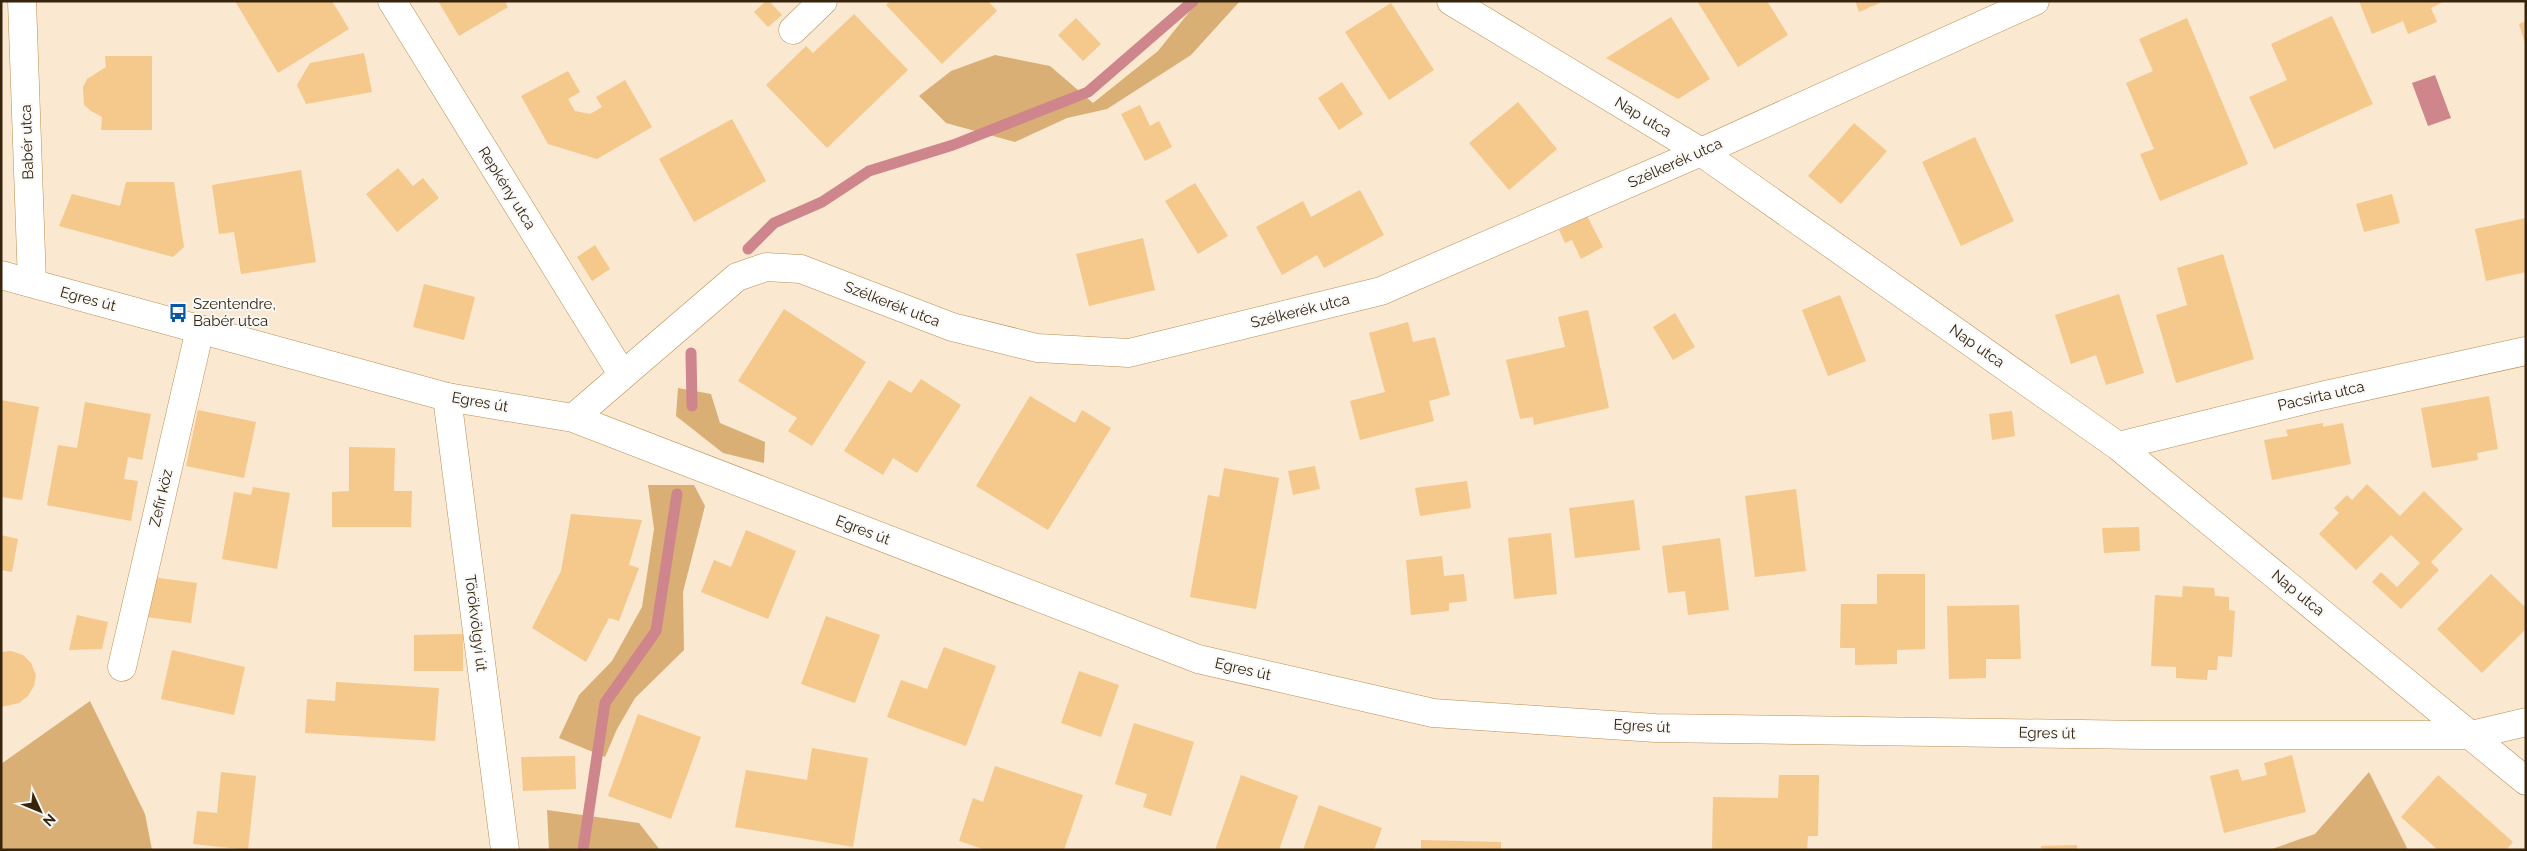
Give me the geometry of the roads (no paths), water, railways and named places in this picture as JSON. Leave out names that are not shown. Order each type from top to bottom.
[{"type":"street","name":"Babér utca","points":[[22,1],[32,283]]},
{"type":"street","name":"Repkény utca","points":[[392,1],[622,374]]},
{"type":"street","points":[[793,30],[822,1]]},
{"type":"street","name":"Nap utca","points":[[1451,1],[1702,152],[2118,446],[2471,735]]},
{"type":"street","name":"Szélkerék utca","points":[[573,418],[737,277],[766,266],[801,269],[952,327],[1028,346],[1129,353],[1381,291],[1702,152],[2035,1]]},
{"type":"street","name":"Egres út","points":[[1,275],[448,397],[573,418],[1198,659],[1433,714],[1655,728],[2146,735],[2471,735],[2526,722]]},
{"type":"street","name":"Zefír köz","points":[[122,667],[200,329]]},
{"type":"street","name":"Pacsirta utca","points":[[2118,446],[2321,396],[2526,352]]},
{"type":"street","name":"Törökvölgyi út","points":[[448,397],[505,850]]},
{"type":"street","points":[[2471,735],[2526,780]]},
{"type":"waterway","points":[[748,249],[774,223],[822,202],[869,171],[953,145],[1088,92],[1193,1]]},
{"type":"waterway","points":[[691,353],[692,406]]},
{"type":"waterway","points":[[583,850],[605,703],[656,631],[677,494]]},
{"type":"place","name":"Szentendre, Babér utca","points":[[178,313]]}]
